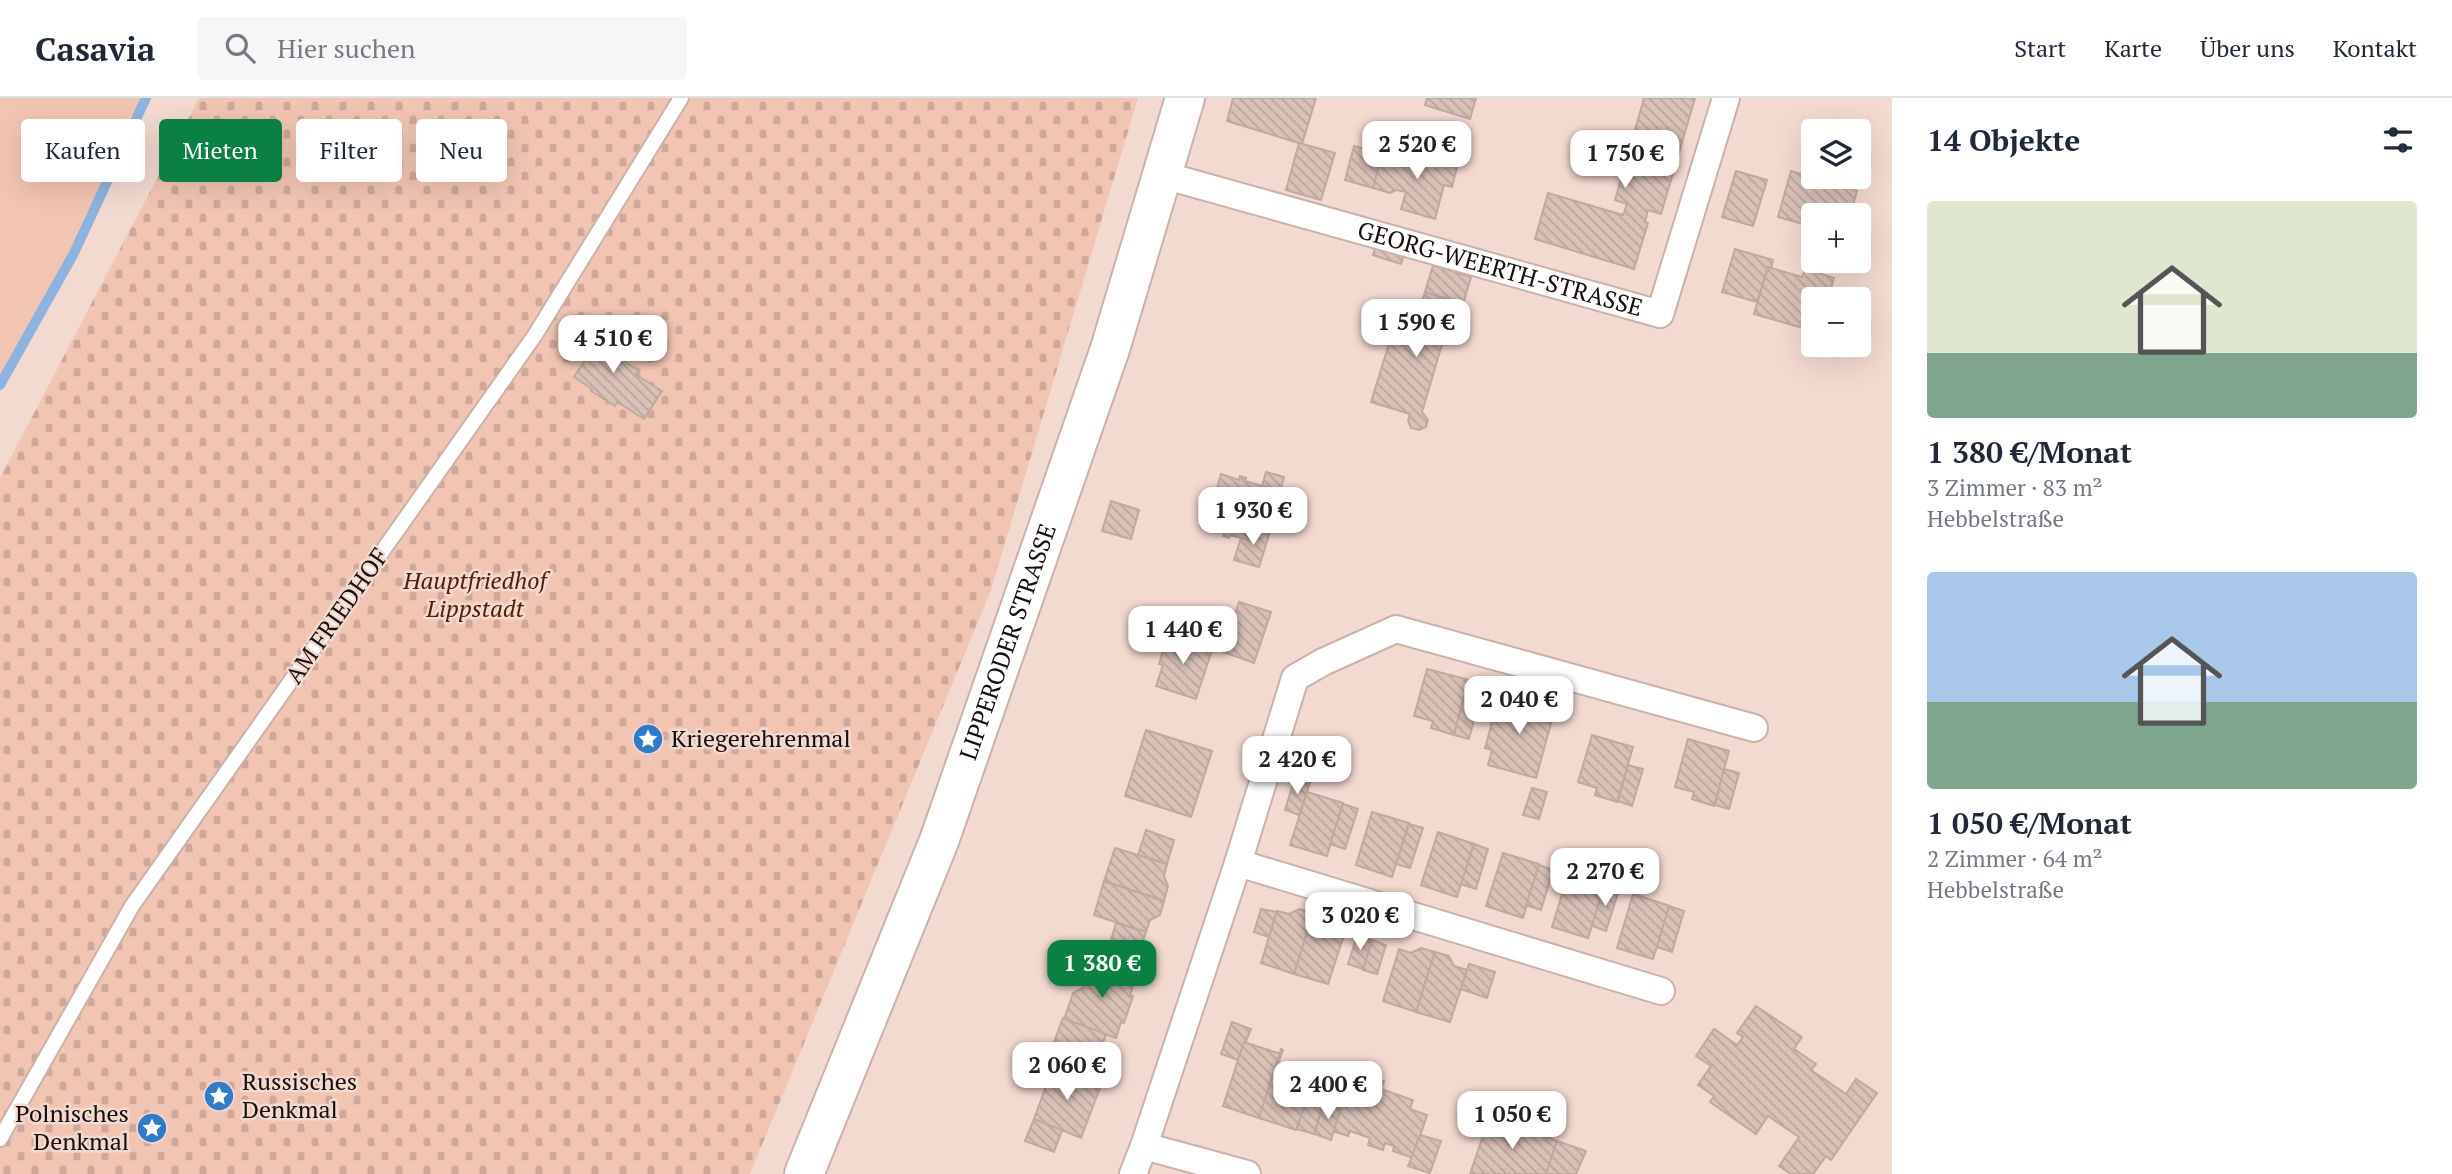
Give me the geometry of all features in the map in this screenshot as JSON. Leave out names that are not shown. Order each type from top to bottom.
[{"type":"main road","name":"LIPPERODER STRASSE","points":[[804,1174],[939,841],[1110,349],[1185,98]]},
{"type":"street","name":"GEORG-WEERTH-STRASSE","points":[[1163,175],[1660,314],[1727,98]]},
{"type":"street","points":[[1133,1174],[1238,863],[1295,678],[1323,662],[1396,629],[1754,728]]},
{"type":"street","points":[[1238,863],[1661,991]]},
{"type":"street","points":[[1144,1146],[1247,1174]]},
{"type":"lane","name":"AM FRIEDHOF","points":[[0,1139],[132,906],[531,341],[681,98]]},
{"type":"green space","points":[[0,98],[146,98],[136,119],[21,119],[21,182],[107,182],[74,253],[0,385]]},
{"type":"green space","name":"Hauptfriedhof Lippstadt","points":[[199,98],[1138,98],[991,590],[750,1174],[0,1174],[0,478],[159,174],[159,182],[282,182],[282,119],[188,119]]},
{"type":"building","points":[[1233,98],[1316,98],[1302,144],[1227,121]]},
{"type":"building","points":[[1427,98],[1476,98],[1470,119],[1425,105]]},
{"type":"building","points":[[1644,98],[1695,98],[1661,214],[1648,210],[1645,222],[1648,223],[1634,269],[1535,239],[1548,193],[1623,215],[1627,204],[1615,200]]},
{"type":"building","points":[[1299,143],[1335,153],[1321,200],[1286,190]]},
{"type":"building","points":[[1354,146],[1382,154],[1373,188],[1345,180]]},
{"type":"building","points":[[1382,154],[1414,162],[1415,156],[1433,161],[1442,155],[1459,160],[1452,187],[1444,185],[1435,219],[1401,209],[1406,192],[1396,190],[1390,193],[1373,188]]},
{"type":"building","points":[[1736,171],[1767,180],[1753,226],[1722,217]]},
{"type":"building","points":[[1791,171],[1801,174],[1801,189],[1857,191],[1854,203],[1801,203],[1801,224],[1778,217]]},
{"type":"building","points":[[1378,241],[1406,249],[1401,264],[1373,255]]},
{"type":"building","points":[[1735,249],[1773,260],[1771,268],[1768,267],[1757,302],[1722,292]]},
{"type":"building","points":[[1433,265],[1471,277],[1463,304],[1425,292]]},
{"type":"building","points":[[1768,267],[1802,277],[1804,273],[1818,273],[1834,278],[1831,287],[1801,287],[1801,328],[1754,314]]},
{"type":"building","points":[[1425,292],[1463,304],[1450,343],[1443,341],[1422,412],[1428,420],[1426,427],[1419,430],[1411,428],[1408,421],[1410,414],[1371,402],[1395,324],[1414,330]]},
{"type":"building","points":[[591,324],[616,340],[612,346],[617,349],[614,355],[638,370],[635,374],[662,391],[644,419],[617,402],[615,406],[574,377],[586,359],[574,351]]},
{"type":"building","points":[[1266,472],[1284,477],[1280,492],[1264,486],[1248,540],[1230,535],[1229,538],[1223,536],[1224,533],[1206,527],[1221,474],[1239,480],[1240,476],[1246,478],[1245,481],[1262,486]]},
{"type":"building","points":[[1111,501],[1139,510],[1131,539],[1102,531]]},
{"type":"building","points":[[1252,526],[1270,532],[1259,567],[1234,560],[1241,538],[1248,540]]},
{"type":"building","points":[[1239,602],[1271,612],[1254,663],[1223,652]]},
{"type":"building","points":[[1168,633],[1213,647],[1196,699],[1156,686],[1163,665],[1159,664]]},
{"type":"building","points":[[1427,669],[1469,680],[1454,735],[1431,728],[1433,721],[1414,716]]},
{"type":"building","points":[[1507,695],[1555,709],[1536,778],[1488,765],[1492,750],[1485,748],[1496,708],[1504,710]]},
{"type":"building","points":[[1464,697],[1479,701],[1469,739],[1454,735]]},
{"type":"building","points":[[1146,730],[1212,751],[1191,817],[1125,796]]},
{"type":"building","points":[[1592,735],[1633,747],[1617,802],[1595,795],[1597,788],[1578,782]]},
{"type":"building","points":[[1688,739],[1729,751],[1714,806],[1692,799],[1694,792],[1675,787]]},
{"type":"building","points":[[1628,765],[1643,769],[1632,806],[1618,801]]},
{"type":"building","points":[[1724,769],[1739,773],[1729,809],[1715,805]]},
{"type":"building","points":[[1295,778],[1310,783],[1299,815],[1285,810]]},
{"type":"building","points":[[1532,788],[1547,792],[1539,819],[1523,815]]},
{"type":"building","points":[[1307,792],[1343,803],[1327,856],[1290,845]]},
{"type":"building","points":[[1343,804],[1358,809],[1345,849],[1330,844]]},
{"type":"building","points":[[1372,812],[1409,823],[1392,877],[1356,865]]},
{"type":"building","points":[[1409,824],[1423,828],[1410,868],[1396,864]]},
{"type":"building","points":[[1146,830],[1174,840],[1167,864],[1138,855]]},
{"type":"building","points":[[1438,832],[1474,844],[1457,897],[1421,885]]},
{"type":"building","points":[[1474,844],[1488,849],[1476,889],[1461,884]]},
{"type":"building","points":[[1115,848],[1167,864],[1164,876],[1168,886],[1164,901],[1104,881]]},
{"type":"building","points":[[1503,853],[1539,864],[1523,918],[1486,906]]},
{"type":"building","points":[[1539,865],[1553,870],[1541,910],[1526,905]]},
{"type":"building","points":[[1568,874],[1605,885],[1588,938],[1552,927]]},
{"type":"building","points":[[1104,881],[1164,901],[1160,915],[1150,920],[1146,932],[1094,915]]},
{"type":"building","points":[[1604,886],[1619,890],[1606,931],[1592,926]]},
{"type":"building","points":[[1633,894],[1670,906],[1653,959],[1617,948]]},
{"type":"building","points":[[1669,906],[1684,911],[1672,952],[1657,947]]},
{"type":"building","points":[[1261,909],[1277,912],[1269,937],[1254,932]]},
{"type":"building","points":[[1299,909],[1313,914],[1294,974],[1261,963],[1277,911],[1289,914]]},
{"type":"building","points":[[1313,914],[1327,918],[1333,928],[1345,932],[1328,984],[1294,974]]},
{"type":"building","points":[[1116,923],[1146,932],[1138,956],[1109,947]]},
{"type":"building","points":[[1357,936],[1372,940],[1363,969],[1348,964]]},
{"type":"building","points":[[1372,940],[1386,945],[1377,974],[1363,970]]},
{"type":"building","points":[[1421,948],[1435,952],[1416,1012],[1383,1001],[1399,949],[1411,953]]},
{"type":"building","points":[[1435,952],[1449,956],[1454,966],[1467,970],[1450,1022],[1416,1012]]},
{"type":"building","points":[[1097,962],[1137,975],[1124,1023],[1121,1022],[1116,1038],[1064,1020],[1073,993],[1083,988],[1088,967]]},
{"type":"building","points":[[1469,964],[1495,972],[1487,998],[1461,989]]},
{"type":"building","points":[[1756,1006],[1802,1037],[1794,1049],[1816,1064],[1811,1070],[1846,1094],[1856,1079],[1877,1093],[1831,1160],[1826,1156],[1813,1174],[1791,1174],[1779,1166],[1799,1137],[1768,1116],[1756,1134],[1710,1102],[1714,1096],[1698,1085],[1711,1066],[1696,1056],[1714,1029],[1737,1045],[1743,1037],[1737,1033]]},
{"type":"building","points":[[1063,1018],[1106,1034],[1097,1060],[1054,1042]]},
{"type":"building","points":[[1232,1022],[1251,1029],[1238,1060],[1221,1054]]},
{"type":"building","points":[[1244,1042],[1281,1054],[1259,1118],[1223,1106]]},
{"type":"building","points":[[1281,1049],[1283,1050],[1278,1064],[1314,1077],[1296,1130],[1259,1118]]},
{"type":"building","points":[[1053,1067],[1101,1085],[1081,1138],[1034,1119]]},
{"type":"building","points":[[1354,1070],[1384,1081],[1381,1089],[1413,1100],[1410,1109],[1427,1115],[1413,1158],[1393,1151],[1394,1146],[1385,1143],[1383,1150],[1368,1145],[1370,1138],[1350,1131],[1348,1136],[1333,1131]]},
{"type":"building","points":[[1307,1097],[1324,1103],[1314,1134],[1297,1129]]},
{"type":"building","points":[[1324,1103],[1341,1108],[1331,1140],[1314,1134]]},
{"type":"building","points":[[1489,1118],[1557,1141],[1546,1174],[1470,1174]]},
{"type":"building","points":[[1034,1119],[1062,1130],[1054,1152],[1025,1141]]},
{"type":"building","points":[[1420,1135],[1441,1141],[1430,1173],[1408,1166]]},
{"type":"building","points":[[1557,1141],[1586,1151],[1576,1174],[1546,1174]]},
{"type":"waterway","points":[[0,385],[74,253],[146,98]]},
{"type":"place","name":"Kriegerehrenmal","points":[[648,739]]},
{"type":"place","name":"Russisches Denkmal","points":[[219,1096]]},
{"type":"place","name":"Polnisches Denkmal","points":[[152,1128]]}]
